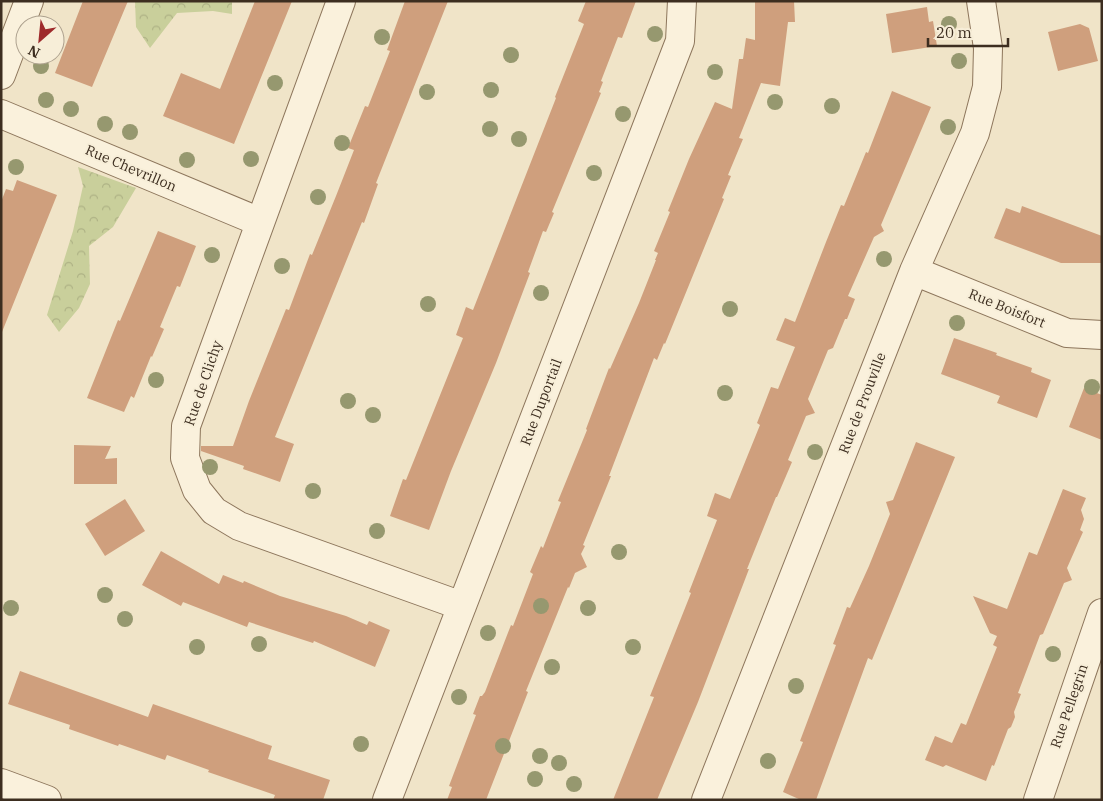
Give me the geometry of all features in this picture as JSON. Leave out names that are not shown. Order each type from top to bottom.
[{"type":"street","points":[[1,75],[29,1]]},
{"type":"street","name":"Rue de Clichy","points":[[341,1],[186,426],[185,458],[196,490],[214,511],[239,526],[462,606]]},
{"type":"street","name":"Rue Duportail","points":[[387,800],[680,41],[682,1]]},
{"type":"street","name":"Rue de Prouville","points":[[706,800],[914,271],[975,132],[987,86],[988,48],[981,1]]},
{"type":"street","name":"Rue Chevrillon","points":[[1,114],[260,222]]},
{"type":"street","name":"Rue Boisfort","points":[[914,271],[1067,333],[1102,335]]},
{"type":"street","name":"Rue Pellegrin","points":[[1038,800],[1102,613]]},
{"type":"street","points":[[1,783],[47,800]]},
{"type":"green space","points":[[135,1],[232,1],[232,14],[213,11],[177,13],[150,48],[136,27]]},
{"type":"green space","points":[[78,167],[136,188],[113,227],[89,246],[90,284],[79,308],[59,332],[47,315],[73,231],[83,186]]},
{"type":"building","points":[[83,1],[128,1],[92,87],[55,73],[58,65],[65,65],[65,47]]},
{"type":"building","points":[[255,1],[292,1],[234,144],[163,116],[181,73],[220,89]]},
{"type":"building","points":[[405,1],[448,1],[376,183],[378,184],[364,223],[362,222],[275,437],[294,444],[280,482],[243,469],[244,466],[201,451],[201,446],[233,446],[286,309],[289,310],[310,254],[312,255],[354,150],[348,148],[365,106],[368,107],[390,51],[387,50]]},
{"type":"building","points":[[586,1],[636,1],[622,38],[618,37],[601,81],[603,82],[599,92],[601,93],[552,212],[554,213],[546,232],[543,231],[528,272],[530,273],[496,363],[451,471],[429,530],[390,516],[403,479],[406,480],[463,338],[456,335],[466,307],[473,310],[556,98],[584,24],[578,21]]},
{"type":"building","points":[[755,1],[794,1],[795,22],[788,22],[780,86],[761,83],[739,138],[743,139],[728,175],[731,176],[722,198],[724,199],[665,344],[657,360],[654,358],[609,476],[611,476],[583,545],[585,546],[581,554],[587,567],[575,573],[568,587],[526,691],[528,692],[486,800],[447,800],[452,787],[449,786],[476,715],[473,714],[480,696],[485,692],[511,625],[513,626],[533,574],[530,572],[541,546],[543,548],[561,502],[558,501],[587,430],[609,368],[639,303],[656,260],[658,253],[654,251],[689,159],[715,102],[732,109],[739,59],[743,59],[746,38],[755,40]]},
{"type":"building","points":[[927,7],[929,22],[933,21],[937,46],[892,53],[886,14]]},
{"type":"building","points":[[1080,24],[1089,28],[1098,61],[1058,71],[1048,32]]},
{"type":"building","points":[[892,91],[931,107],[881,225],[884,231],[874,237],[848,296],[855,299],[847,319],[845,319],[833,348],[828,350],[808,399],[815,413],[806,416],[788,460],[792,462],[747,569],[749,569],[698,702],[657,800],[613,800],[654,697],[650,696],[691,593],[689,592],[717,520],[707,516],[715,493],[730,499],[760,425],[757,423],[771,387],[778,389],[795,347],[776,340],[785,318],[795,322],[841,205],[844,206],[866,152],[868,153]]},
{"type":"building","points":[[17,180],[57,195],[2,332],[1,202],[6,189],[13,191]]},
{"type":"building","points":[[1022,206],[1102,236],[1102,263],[1061,263],[994,238],[1006,208],[1020,213]]},
{"type":"building","points":[[158,231],[196,246],[180,287],[177,286],[160,327],[164,329],[152,357],[134,398],[131,396],[124,412],[87,398],[118,320],[120,321]]},
{"type":"building","points":[[954,338],[1032,368],[1031,372],[1051,380],[1037,418],[997,403],[1000,396],[941,374]]},
{"type":"building","points":[[1084,388],[1102,395],[1102,440],[1069,427]]},
{"type":"building","points":[[916,442],[955,457],[872,660],[868,658],[816,800],[801,800],[783,792],[803,742],[800,741],[836,645],[833,644],[847,607],[850,608],[890,514],[886,502],[893,500]]},
{"type":"building","points":[[74,445],[111,446],[105,459],[117,458],[117,484],[74,484]]},
{"type":"building","points":[[1063,489],[1086,498],[1081,510],[1084,519],[1080,530],[1083,532],[1067,568],[1072,580],[1064,583],[1043,634],[1040,635],[1018,693],[1021,694],[1014,712],[1015,717],[1011,727],[1008,729],[994,766],[992,765],[986,781],[946,765],[943,767],[925,760],[935,736],[952,743],[961,723],[966,725],[997,647],[993,645],[997,636],[990,633],[973,596],[1007,609],[1029,552],[1037,555]]},
{"type":"building","points":[[125,499],[145,531],[105,556],[85,524]]},
{"type":"building","points":[[161,551],[219,584],[223,575],[243,583],[244,581],[280,596],[346,616],[367,625],[369,621],[390,630],[375,667],[314,641],[313,643],[249,622],[247,627],[183,602],[181,606],[142,585]]},
{"type":"building","points":[[20,671],[148,717],[153,704],[272,746],[268,759],[330,780],[323,800],[273,800],[275,795],[208,772],[209,770],[167,755],[165,760],[119,744],[118,746],[69,729],[70,725],[8,704]]}]
